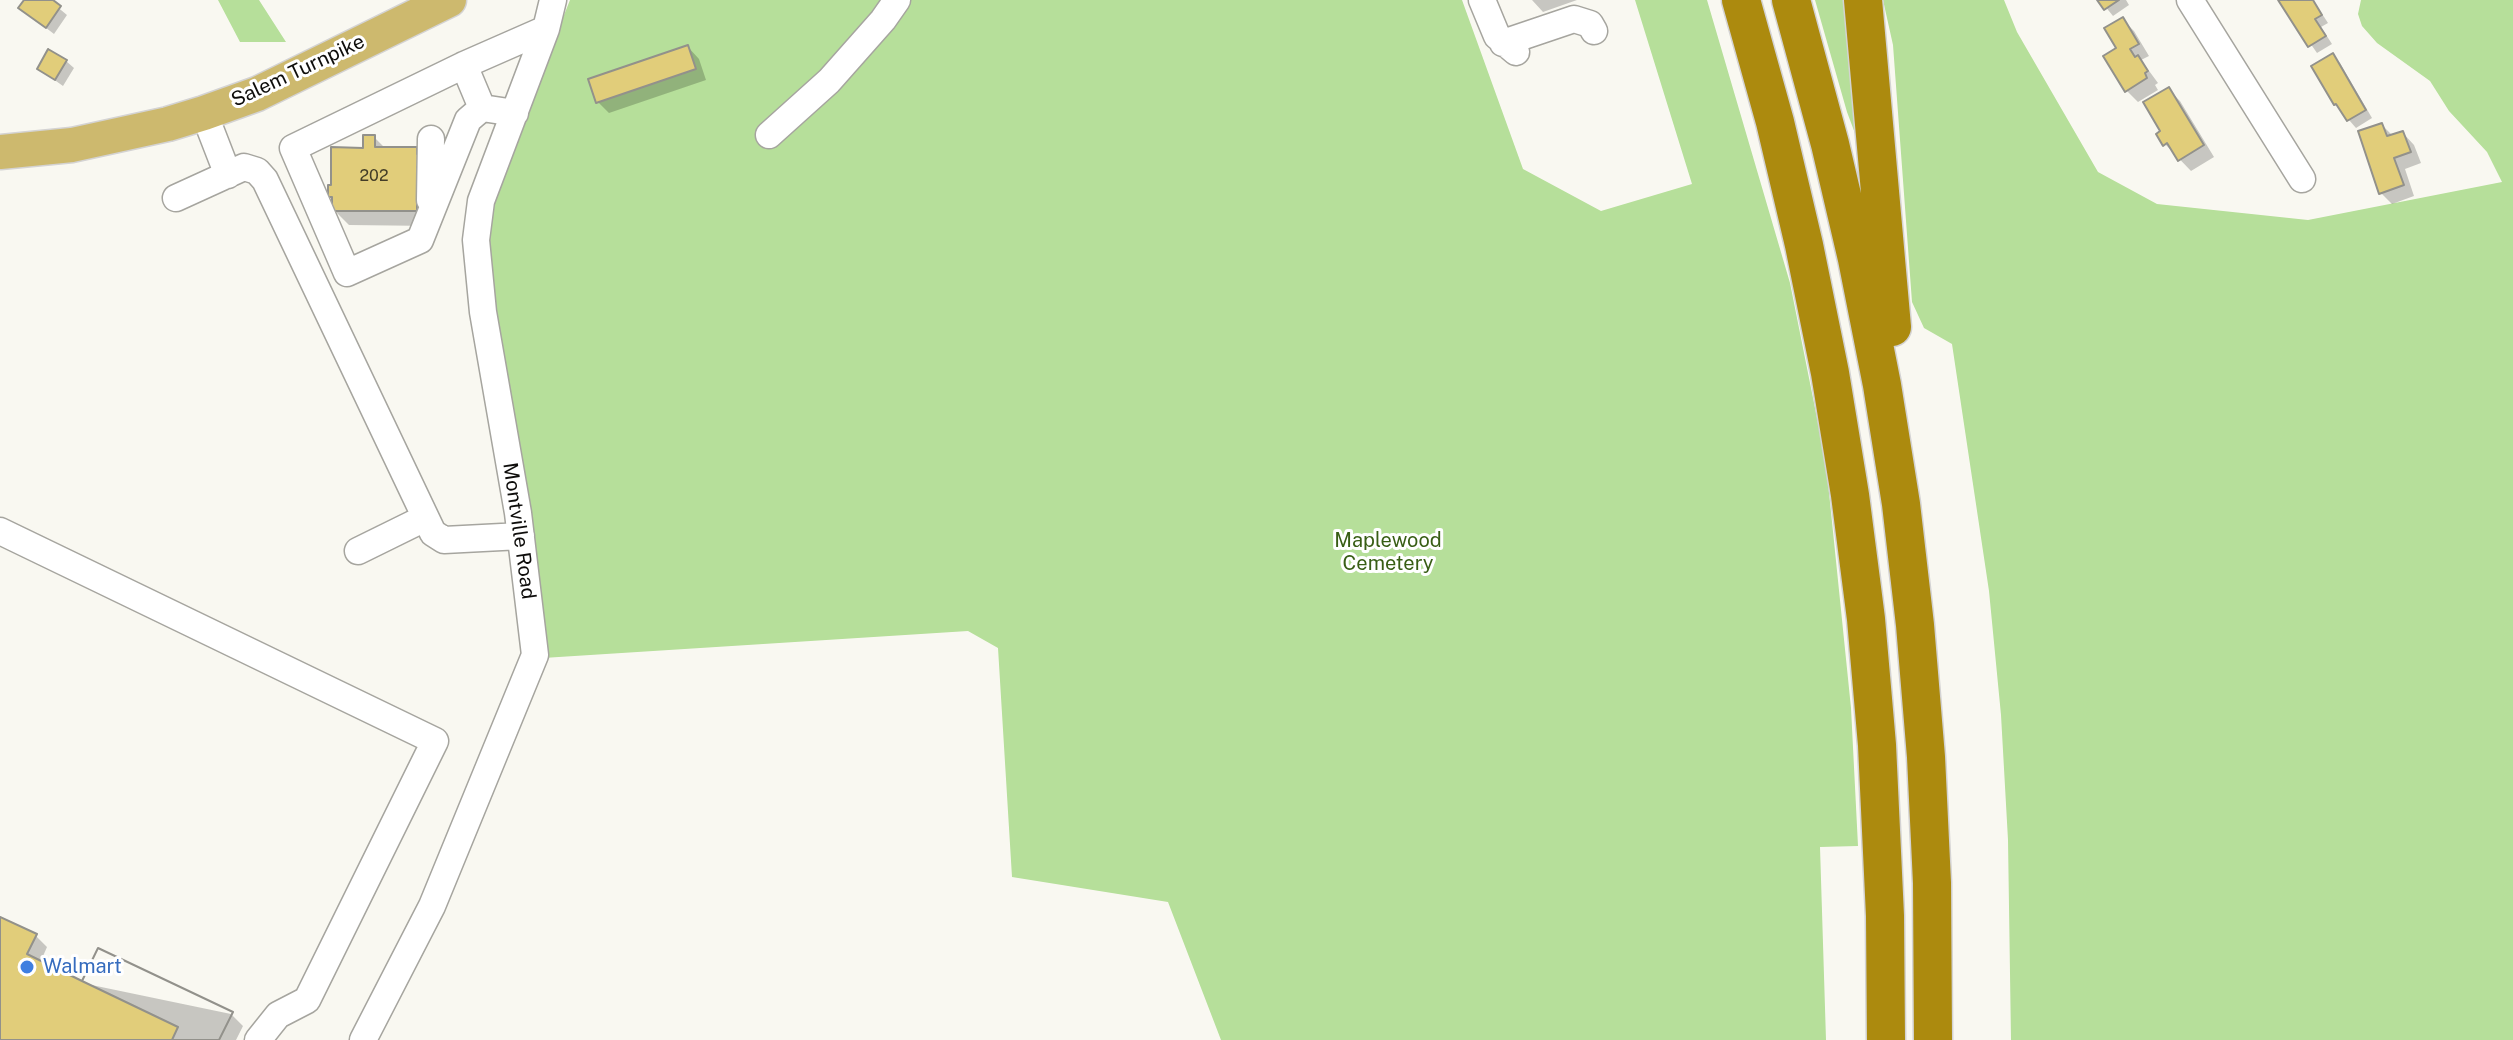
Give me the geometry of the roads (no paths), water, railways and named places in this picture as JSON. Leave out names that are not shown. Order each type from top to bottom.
[{"type":"highway","points":[[1726,0],[1752,40]]},
{"type":"highway","points":[[1741,0],[1811,273],[1854,523],[1872,680],[1881,802],[1886,1040]]},
{"type":"highway","points":[[1791,0],[1839,181],[1889,425],[1912,589],[1925,742],[1932,883],[1933,1040]]},
{"type":"highway","points":[[1863,0],[1893,334],[1889,425]]},
{"type":"main road","name":"Salem Turnpike","points":[[0,152],[72,145],[204,113],[257,94],[449,0]]},
{"type":"street","name":"Montville Road","points":[[363,1040],[432,906],[535,655],[521,536],[476,259],[481,201],[546,29],[553,0]]},
{"type":"street","points":[[769,135],[829,81],[897,0]]},
{"type":"street","points":[[1482,0],[1492,29],[1512,48],[1574,19],[1590,24],[1594,31]]},
{"type":"street","points":[[2190,0],[2302,179]]},
{"type":"street","points":[[464,65],[475,114],[420,240],[347,273],[293,148],[464,65],[546,29]]},
{"type":"street","points":[[204,113],[228,175]]},
{"type":"street","points":[[430,212],[422,193],[425,153],[442,126],[475,114],[515,113]]},
{"type":"street","points":[[176,198],[244,167],[257,171],[265,180],[433,533],[444,540],[521,536]]},
{"type":"street","points":[[358,551],[425,518]]},
{"type":"street","points":[[0,531],[435,741],[307,1000],[278,1015],[258,1040]]},
{"type":"place","name":"Walmart","points":[[27,967]]},
{"type":"park label","name":"Maplewood Cemetery","points":[[1388,552]]}]
